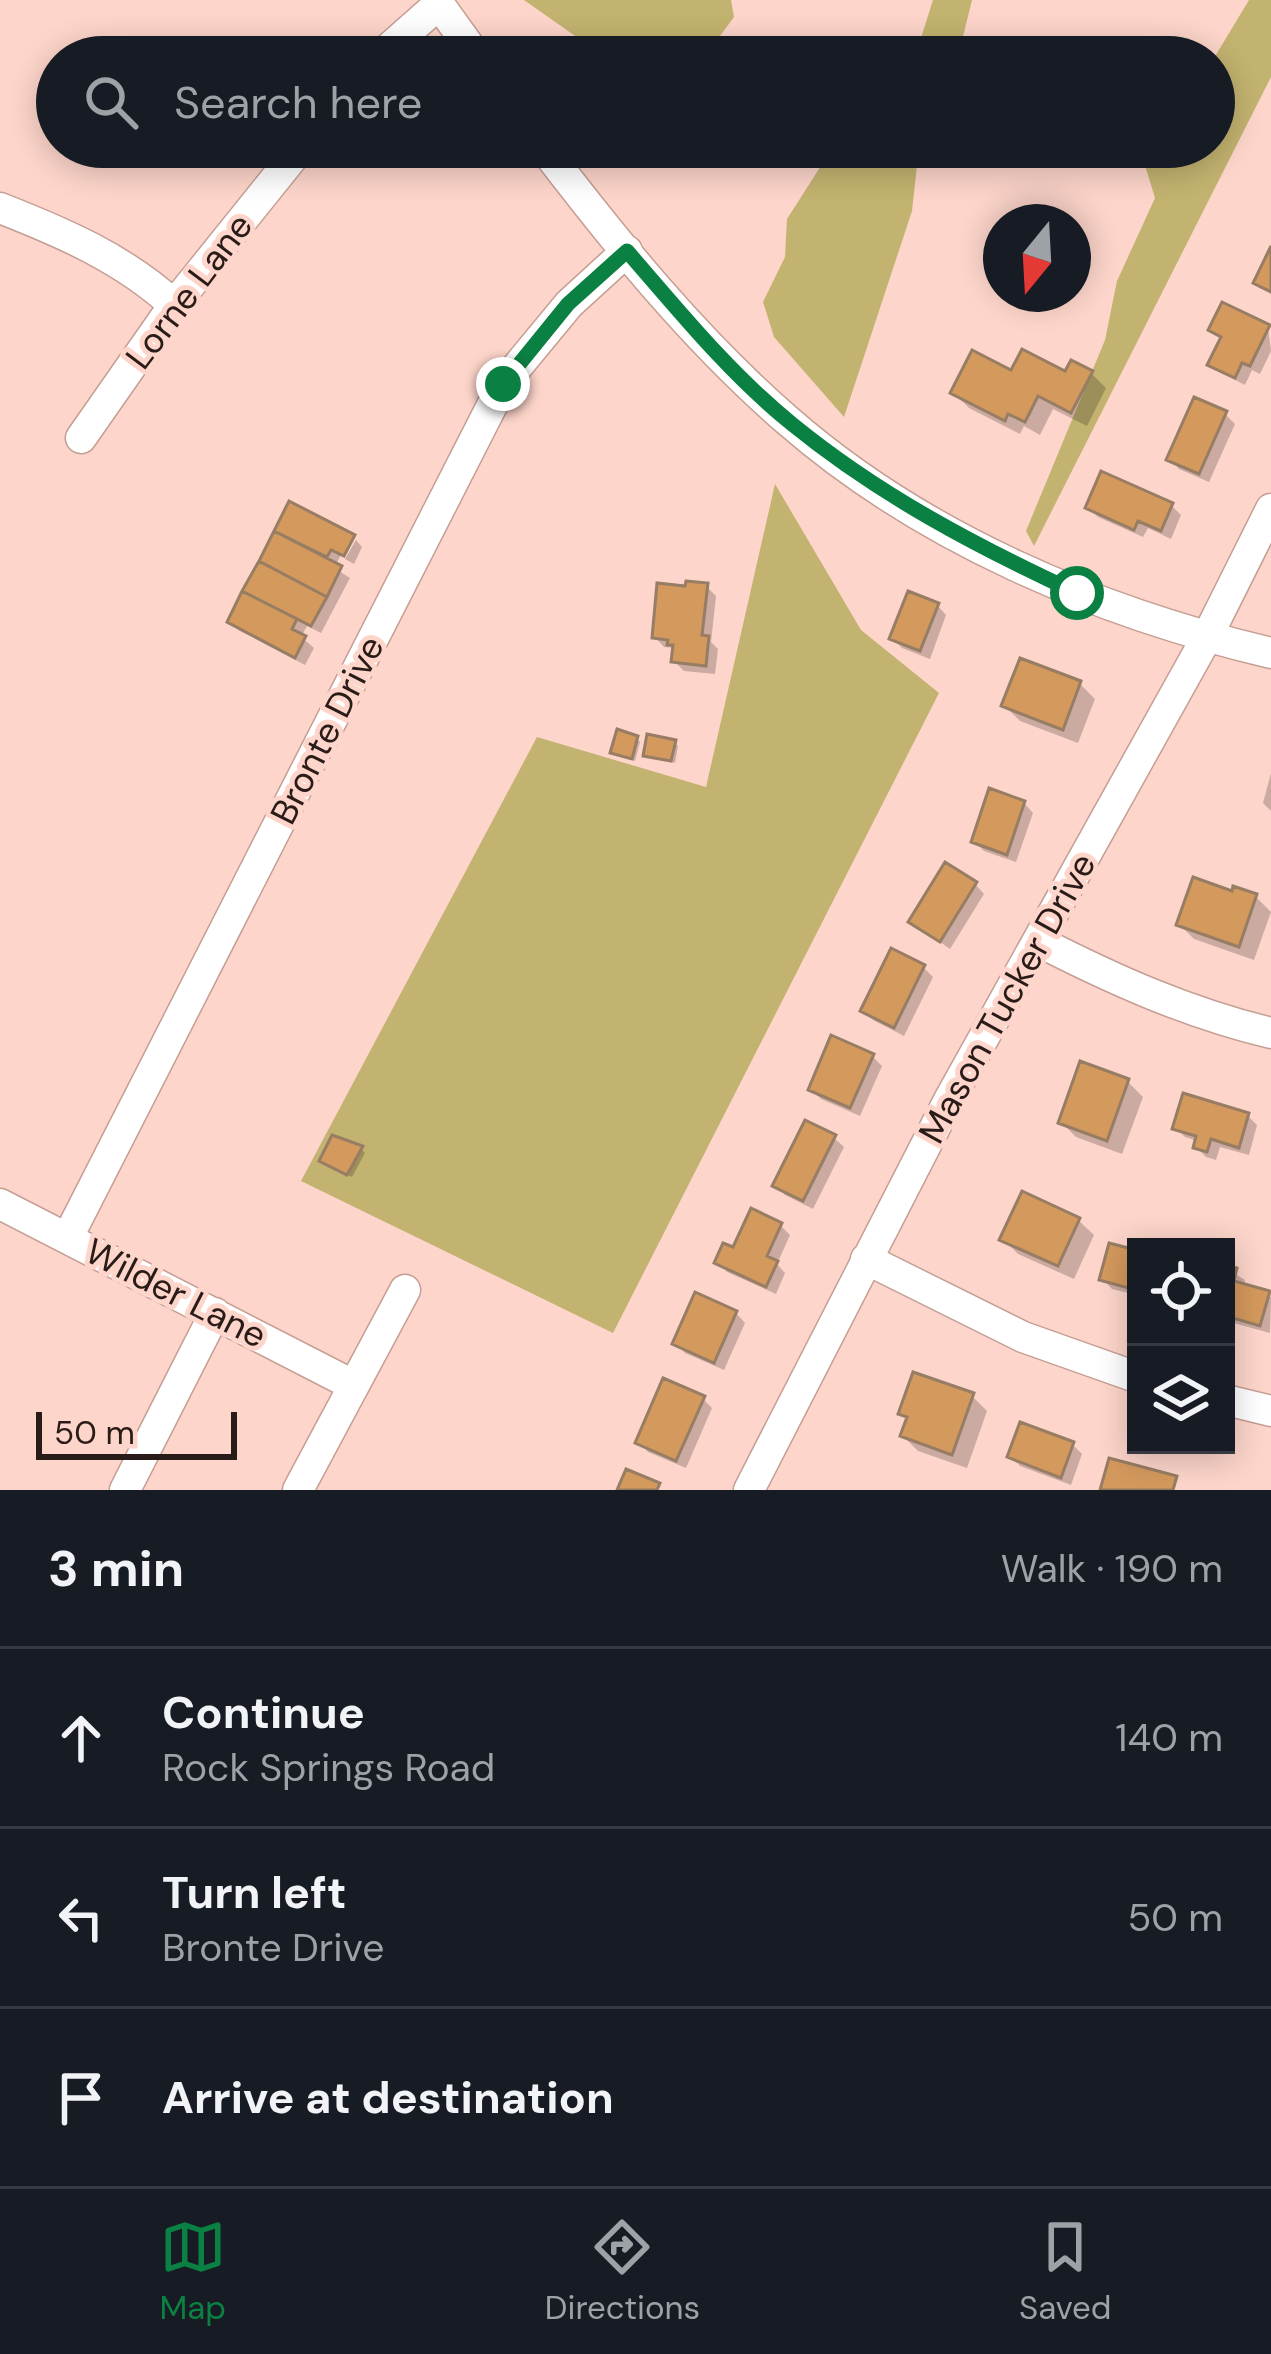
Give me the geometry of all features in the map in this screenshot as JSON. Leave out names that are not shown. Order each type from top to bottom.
[{"type":"street","points":[[402,36],[438,2],[462,36]]},
{"type":"street","name":"Lorne Lane","points":[[81,438],[174,305],[284,168]]},
{"type":"street","points":[[560,168],[730,368],[791,424],[874,485],[974,545],[1077,593],[1207,637],[1271,653]]},
{"type":"street","points":[[0,208],[110,256],[174,305]]},
{"type":"street","name":"Bronte Drive","points":[[68,1237],[503,384],[568,304],[627,251]]},
{"type":"street","name":"Mason Tucker Drive","points":[[749,1490],[949,1100],[1207,637],[1271,509]]},
{"type":"street","points":[[1038,941],[1111,979],[1211,1018],[1271,1034]]},
{"type":"street","name":"Wilder Lane","points":[[0,1204],[351,1384]]},
{"type":"street","points":[[866,1259],[1023,1337],[1127,1374]]},
{"type":"street","points":[[298,1490],[404,1290]]},
{"type":"street","points":[[125,1490],[215,1313]]},
{"type":"street","points":[[1235,1402],[1271,1412]]},
{"type":"shaded area","points":[[524,0],[731,0],[734,17],[720,36],[575,36]]},
{"type":"shaded area","points":[[933,0],[972,0],[963,36],[922,36]]},
{"type":"shaded area","points":[[1249,0],[1271,0],[1271,77],[1235,148],[1235,36],[1227,36]]},
{"type":"shaded area","points":[[820,168],[917,168],[912,211],[844,417],[774,337],[763,302],[785,257],[787,219]]},
{"type":"shaded area","points":[[1146,168],[1225,168],[1034,546],[1026,531],[1105,340],[1117,281],[1155,198]]},
{"type":"shaded area","points":[[775,484],[861,630],[939,693],[613,1333],[301,1181],[537,737],[706,787]]},
{"type":"building","points":[[1271,246],[1271,292],[1253,283]]},
{"type":"building","points":[[1222,302],[1270,325],[1250,366],[1242,363],[1235,378],[1207,365],[1221,337],[1208,330]]},
{"type":"building","points":[[1022,349],[1065,371],[1071,360],[1093,371],[1071,413],[1038,396],[1025,422],[1008,414],[1005,421],[950,393],[972,350],[1011,370]]},
{"type":"building","points":[[1194,397],[1227,411],[1199,474],[1166,460]]},
{"type":"building","points":[[1101,471],[1173,503],[1161,531],[1138,521],[1134,530],[1085,508]]},
{"type":"building","points":[[289,501],[355,535],[344,556],[331,550],[327,557],[274,531]]},
{"type":"building","points":[[274,531],[342,566],[327,597],[259,561]]},
{"type":"building","points":[[259,561],[327,597],[311,626],[242,591]]},
{"type":"building","points":[[686,581],[708,583],[702,635],[709,636],[706,666],[671,662],[673,645],[652,638],[657,583],[685,586]]},
{"type":"building","points":[[242,591],[297,619],[292,629],[306,636],[295,658],[227,622]]},
{"type":"building","points":[[908,591],[939,603],[920,651],[889,639]]},
{"type":"building","points":[[1020,658],[1081,681],[1063,730],[1001,706]]},
{"type":"building","points":[[617,729],[638,736],[632,759],[610,753]]},
{"type":"building","points":[[647,734],[676,740],[671,761],[643,756]]},
{"type":"building","points":[[989,788],[1025,801],[1007,855],[971,842]]},
{"type":"building","points":[[945,862],[977,882],[940,942],[908,922]]},
{"type":"building","points":[[1193,877],[1257,894],[1239,947],[1176,925]]},
{"type":"building","points":[[891,948],[925,965],[894,1028],[860,1011]]},
{"type":"building","points":[[831,1035],[874,1054],[850,1108],[808,1090]]},
{"type":"building","points":[[1080,1061],[1129,1079],[1107,1141],[1058,1123]]},
{"type":"building","points":[[1183,1093],[1249,1113],[1239,1148],[1211,1139],[1207,1152],[1193,1148],[1196,1136],[1172,1129]]},
{"type":"building","points":[[805,1120],[836,1135],[803,1201],[772,1186]]},
{"type":"building","points":[[332,1135],[363,1146],[347,1175],[319,1161]]},
{"type":"building","points":[[1022,1191],[1080,1218],[1058,1266],[999,1240]]},
{"type":"building","points":[[751,1208],[782,1223],[767,1256],[778,1261],[766,1287],[714,1263],[723,1243],[733,1247]]},
{"type":"building","points":[[1109,1243],[1127,1248],[1127,1288],[1099,1280]]},
{"type":"building","points":[[1235,1281],[1270,1291],[1260,1326],[1235,1319]]},
{"type":"building","points":[[695,1292],[737,1311],[714,1363],[672,1344]]},
{"type":"building","points":[[913,1372],[974,1393],[952,1455],[900,1436],[907,1417],[898,1414]]},
{"type":"building","points":[[663,1378],[705,1396],[676,1461],[635,1443]]},
{"type":"building","points":[[1020,1422],[1074,1442],[1061,1478],[1007,1457]]},
{"type":"building","points":[[1109,1458],[1177,1476],[1173,1490],[1100,1490]]},
{"type":"building","points":[[626,1469],[660,1483],[657,1490],[617,1490]]},
{"type":"route","points":[[503,384],[568,304],[627,251],[700,337],[791,424],[874,485],[974,545],[1077,593]]}]
